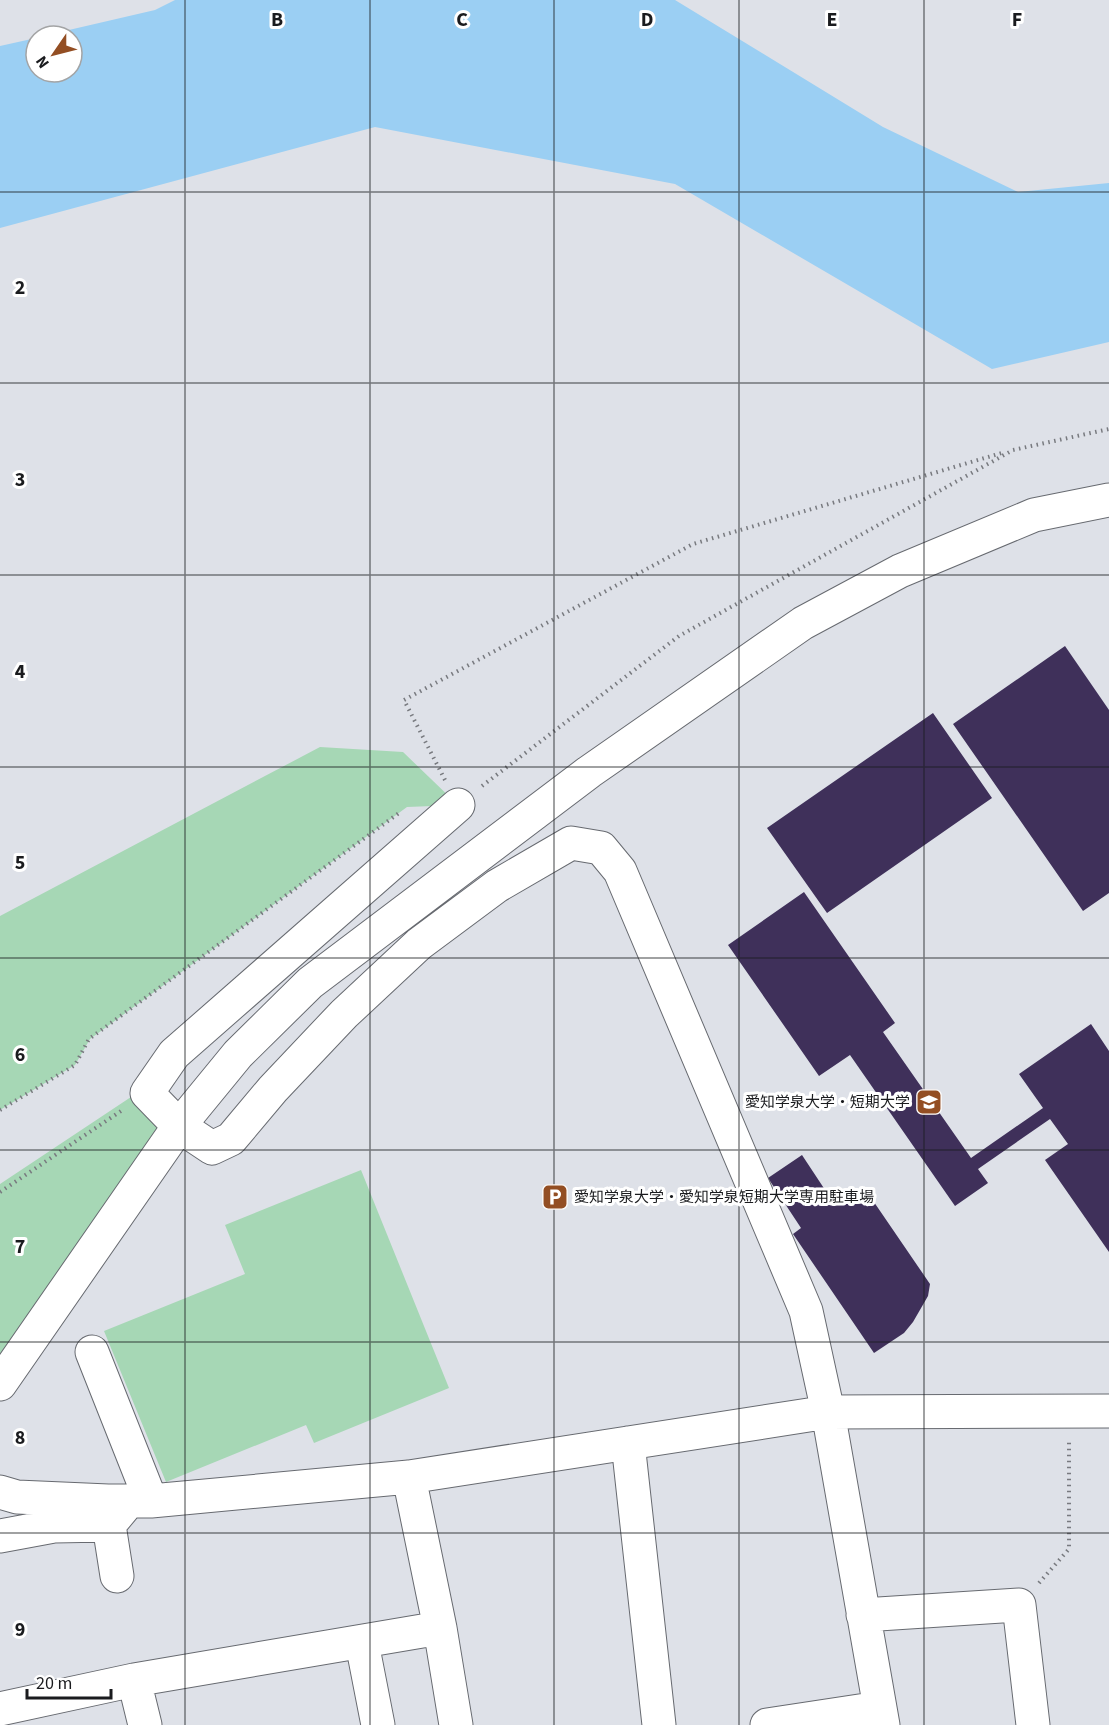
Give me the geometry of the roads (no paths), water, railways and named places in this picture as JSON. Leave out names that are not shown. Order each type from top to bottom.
[{"type":"street","points":[[0,1384],[179,1126],[238,1054],[310,982],[589,772],[803,623],[900,571],[1034,515],[1109,500]]},
{"type":"street","points":[[458,805],[174,1054],[147,1093],[179,1126],[212,1148],[231,1139],[273,1089],[344,1014],[418,944],[497,886],[571,843],[601,848],[620,871],[806,1311],[828,1412],[881,1716],[767,1725]]},
{"type":"street","points":[[92,1352],[130,1509],[117,1576]]},
{"type":"street","points":[[0,1536],[130,1509],[409,1477],[828,1412],[1109,1411]]},
{"type":"street","points":[[628,1443],[658,1725]]},
{"type":"street","points":[[409,1477],[440,1628],[456,1725]]},
{"type":"street","points":[[0,1492],[17,1497],[130,1509]]},
{"type":"street","points":[[863,1615],[1018,1605],[1033,1725]]},
{"type":"street","points":[[0,1709],[134,1680],[440,1628]]},
{"type":"street","points":[[362,1643],[378,1725]]},
{"type":"street","points":[[134,1680],[145,1725]]},
{"type":"water","points":[[175,0],[675,0],[883,127],[1018,192],[1109,183],[1109,342],[992,369],[675,184],[375,127],[0,228],[0,46],[24,41],[24,84],[84,84],[84,26],[155,10]]},
{"type":"place","name":"愛知学泉大学・短期大学","points":[[929,1102]]},
{"type":"place","name":"愛知学泉大学・愛知学泉短期大学専用駐車場","points":[[555,1197]]}]
